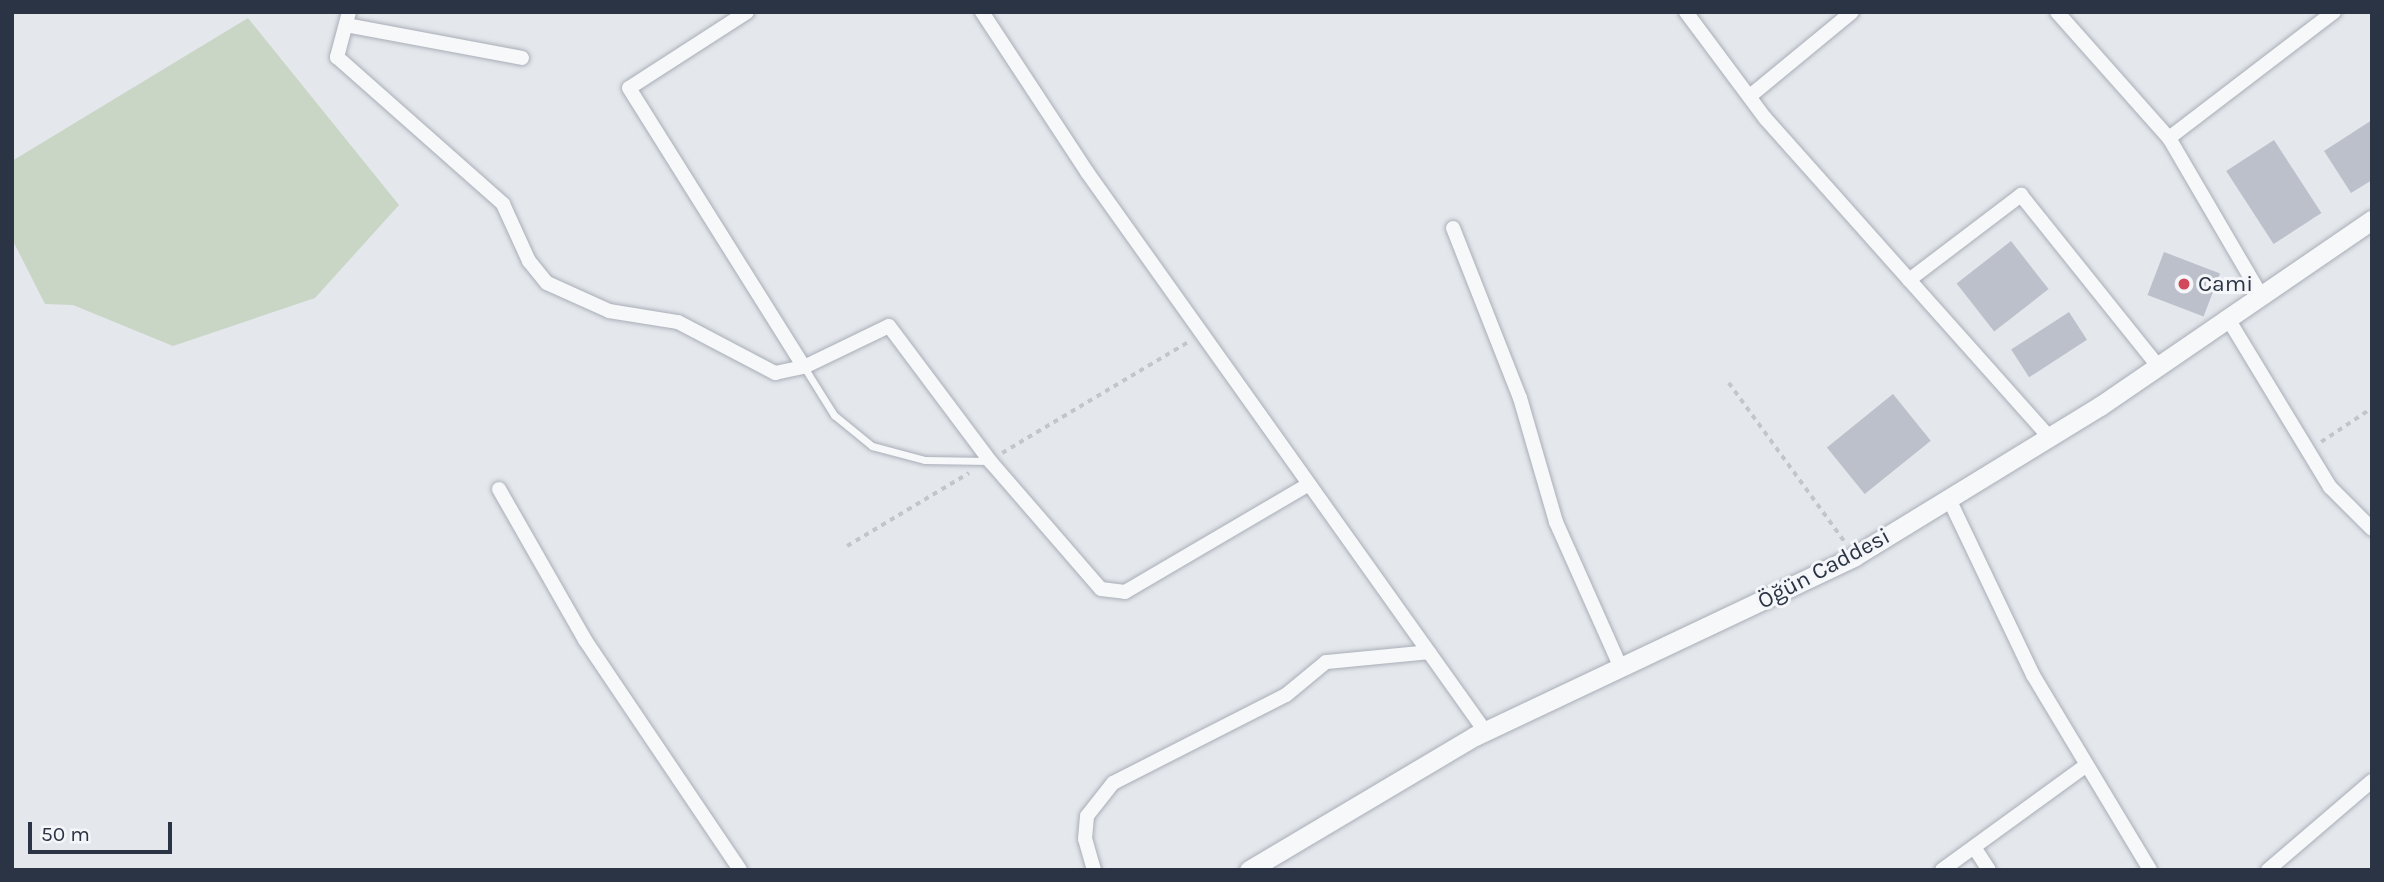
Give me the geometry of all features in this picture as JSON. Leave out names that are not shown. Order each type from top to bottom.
[{"type":"street","points":[[747,12],[629,88],[804,367]]},
{"type":"street","points":[[982,12],[1203,334],[1485,731]]},
{"type":"street","points":[[1686,12],[1749,96],[2049,437]]},
{"type":"street","points":[[2057,12],[2169,138],[2260,294]]},
{"type":"street","points":[[2169,138],[2334,12]]},
{"type":"street","points":[[1749,96],[1846,14]]},
{"type":"street","points":[[522,58],[347,19],[337,57],[503,204],[547,283],[609,311],[678,322],[766,371],[804,367],[889,326],[990,461],[1090,580],[1116,593],[1309,484]]},
{"type":"street","points":[[1909,280],[2021,195],[2158,366]]},
{"type":"street","name":"Öğün Caddesi","points":[[1249,870],[1485,731],[1620,666],[1716,627],[1855,556],[2049,437],[2372,220]]},
{"type":"street","points":[[1453,228],[1520,398],[1561,534],[1620,666]]},
{"type":"street","points":[[2227,317],[2330,487],[2372,529]]},
{"type":"street","points":[[499,489],[585,640],[740,870]]},
{"type":"street","points":[[1949,499],[2033,675],[2085,766],[2150,870]]},
{"type":"street","points":[[1094,870],[1085,839],[1087,816],[1113,783],[1286,695],[1326,662],[1429,652]]},
{"type":"street","points":[[1942,870],[2085,766]]},
{"type":"street","points":[[2268,870],[2372,781]]},
{"type":"street","points":[[1974,847],[1989,870]]},
{"type":"lane","points":[[804,367],[834,415],[872,446],[925,460],[990,461]]},
{"type":"path","points":[[847,546],[1203,334]]},
{"type":"path","points":[[1729,383],[1855,556]]},
{"type":"path","points":[[2308,450],[2372,408]]},
{"type":"green space","points":[[248,18],[399,205],[315,298],[173,346],[73,305],[45,304],[12,239],[12,161]]},
{"type":"building","points":[[2372,120],[2372,180],[2351,193],[2324,151]]},
{"type":"building","points":[[2274,140],[2321,213],[2274,244],[2226,171]]},
{"type":"building","points":[[2011,241],[2049,289],[1994,332],[1957,283]]},
{"type":"building","name":"Cami","points":[[2164,252],[2220,274],[2204,316],[2148,295]]},
{"type":"building","points":[[2069,312],[2087,340],[2029,377],[2011,350]]},
{"type":"building","points":[[1893,394],[1931,441],[1865,494],[1827,447]]},
{"type":"place","name":"Cami","points":[[2184,284]]}]
